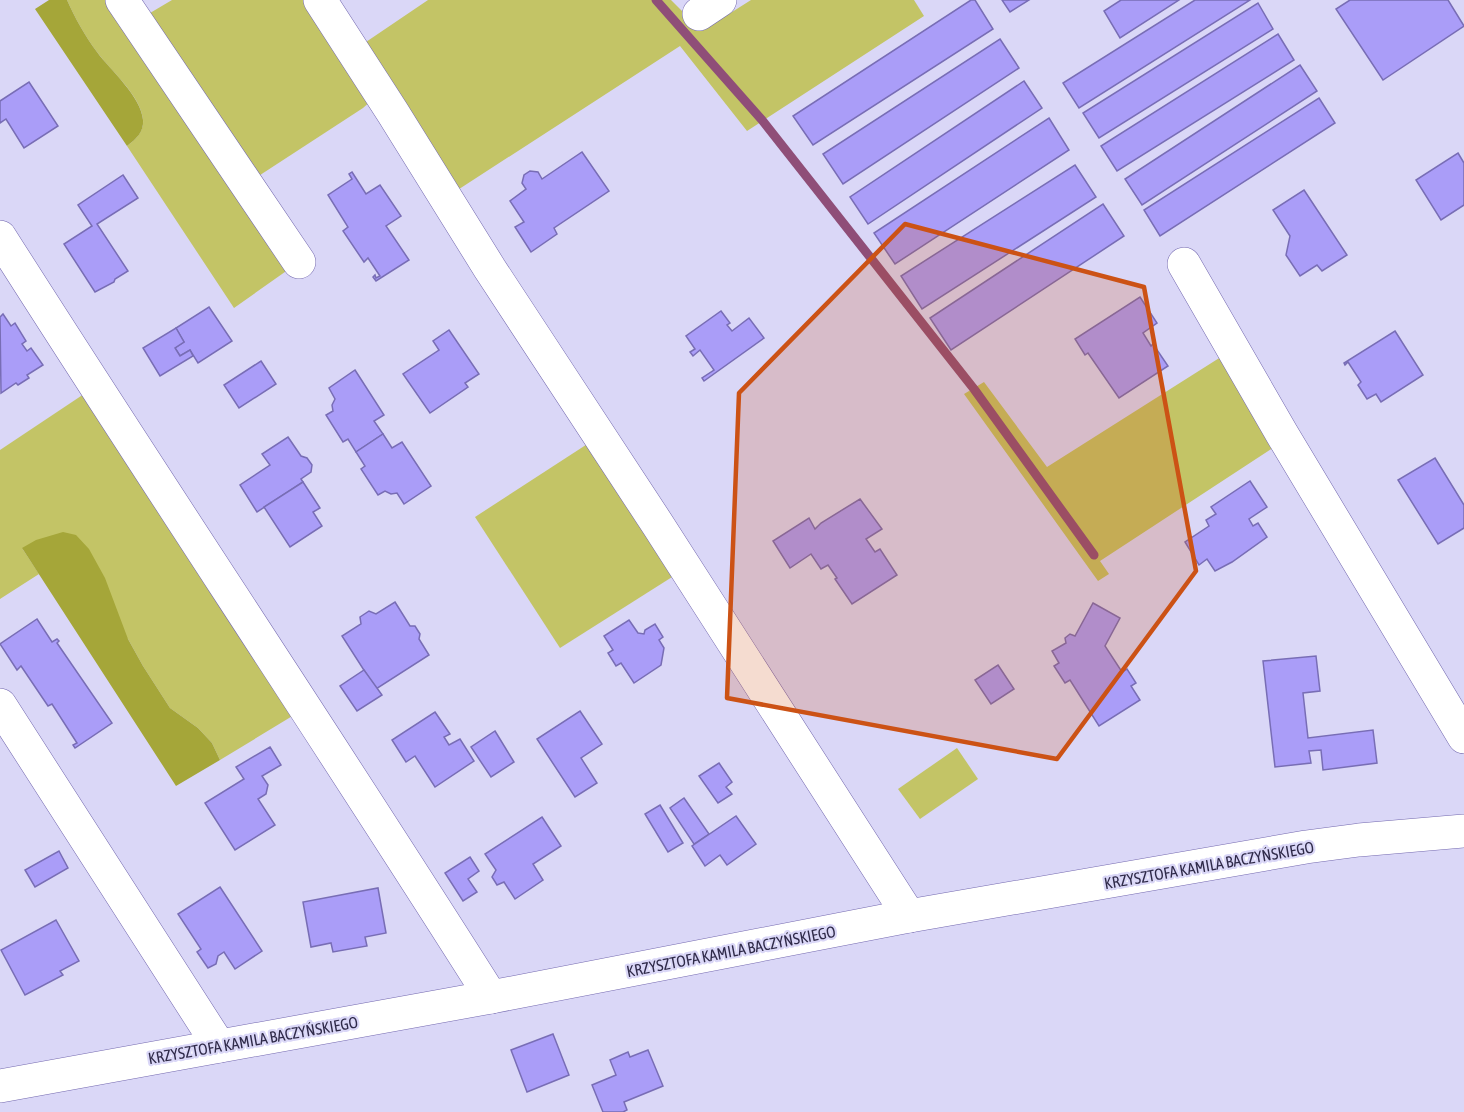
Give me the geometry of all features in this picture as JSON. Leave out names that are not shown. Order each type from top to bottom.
[{"type":"street","points":[[122,0],[299,262]]},
{"type":"street","points":[[320,0],[490,269],[670,543],[909,916]]},
{"type":"street","points":[[0,237],[118,423],[401,855],[491,997]]},
{"type":"street","points":[[1184,264],[1287,443],[1464,737]]},
{"type":"street","points":[[0,705],[219,1046]]},
{"type":"street","name":"KRZYSZTOFA KAMILA BACZYŃSKIEGO","points":[[0,1086],[491,997],[909,916],[1306,848],[1359,840],[1464,831]]},
{"type":"highlighted area","points":[[905,224],[1144,287],[1196,571],[1057,759],[727,698],[739,393]]},
{"type":"shaded area","points":[[49,0],[67,0],[80,27],[93,46],[137,102],[143,120],[142,128],[127,146],[35,9]]},
{"type":"shaded area","points":[[67,0],[114,0],[292,267],[234,308],[127,146],[141,132],[143,120],[141,111],[132,93],[88,40]]},
{"type":"shaded area","points":[[172,0],[305,0],[372,100],[254,179],[145,16]]},
{"type":"shaded area","points":[[428,0],[671,0],[702,31],[751,0],[914,0],[924,16],[747,131],[680,46],[453,193],[363,44]]},
{"type":"shaded area","points":[[1224,355],[1276,446],[1100,561],[1109,574],[1098,581],[964,394],[984,382],[1047,467]]},
{"type":"shaded area","points":[[84,394],[299,712],[220,760],[212,743],[198,728],[170,708],[128,639],[22,548],[39,574],[0,599],[0,450]]},
{"type":"shaded area","points":[[592,441],[680,572],[560,648],[475,517]]},
{"type":"shaded area","points":[[63,532],[76,535],[89,549],[105,578],[128,639],[143,666],[170,708],[198,728],[212,743],[220,760],[176,786],[22,548],[36,540]]},
{"type":"shaded area","points":[[957,748],[978,779],[920,819],[898,789]]},
{"type":"building","points":[[971,0],[975,0],[993,29],[813,145],[793,116]]},
{"type":"building","points":[[1002,0],[1029,0],[1010,12]]},
{"type":"building","points":[[1121,0],[1179,0],[1120,38],[1104,11]]},
{"type":"building","points":[[1195,0],[1250,0],[1079,108],[1063,83]]},
{"type":"building","points":[[1350,0],[1448,0],[1464,26],[1383,80],[1336,9]]},
{"type":"building","points":[[1258,3],[1273,29],[1099,138],[1083,113]]},
{"type":"building","points":[[1278,34],[1294,60],[1117,171],[1101,146]]},
{"type":"building","points":[[1000,39],[1019,68],[843,184],[823,154]]},
{"type":"building","points":[[1300,65],[1317,91],[1142,205],[1125,179]]},
{"type":"building","points":[[1024,81],[1042,108],[868,224],[850,197]]},
{"type":"building","points":[[29,82],[58,126],[24,148],[6,119],[0,123],[0,101]]},
{"type":"building","points":[[1319,98],[1335,123],[1160,236],[1144,210]]},
{"type":"building","points":[[1049,118],[1069,150],[895,264],[874,233]]},
{"type":"building","points":[[582,152],[609,191],[554,228],[557,234],[531,252],[515,227],[524,222],[510,201],[526,189],[522,183],[524,175],[530,171],[538,172],[542,179]]},
{"type":"building","points":[[1458,153],[1464,163],[1464,205],[1441,220],[1416,180]]},
{"type":"building","points":[[1075,165],[1096,197],[922,309],[901,276]]},
{"type":"building","points":[[352,172],[366,194],[380,185],[401,216],[386,226],[409,260],[376,281],[373,277],[380,276],[368,258],[364,262],[343,231],[348,227],[328,195],[352,179],[349,174]]},
{"type":"building","points":[[123,175],[138,198],[97,224],[128,271],[95,292],[64,244],[92,226],[78,205]]},
{"type":"building","points":[[1304,190],[1347,255],[1322,271],[1317,265],[1300,276],[1286,255],[1290,236],[1273,210]]},
{"type":"building","points":[[1103,204],[1124,236],[951,350],[930,318]]},
{"type":"building","points":[[1140,297],[1157,323],[1143,333],[1168,366],[1119,398],[1088,353],[1085,355],[1075,339]]},
{"type":"building","points":[[209,307],[232,341],[198,363],[190,350],[180,356],[175,348],[184,342],[176,328]]},
{"type":"building","points":[[721,311],[730,323],[727,325],[732,331],[749,318],[764,338],[704,381],[702,378],[714,370],[700,350],[693,356],[690,352],[695,349],[686,336]]},
{"type":"building","points":[[3,314],[11,326],[15,323],[26,341],[22,344],[27,351],[31,348],[43,365],[27,375],[29,378],[1,393],[0,317]]},
{"type":"building","points":[[176,328],[184,342],[175,348],[180,356],[190,350],[193,356],[160,376],[143,348]]},
{"type":"building","points":[[449,330],[479,374],[465,383],[468,387],[430,413],[403,374],[439,350],[433,341]]},
{"type":"building","points":[[1395,331],[1423,375],[1381,402],[1376,394],[1367,399],[1358,385],[1361,382],[1348,362],[1345,365],[1344,363]]},
{"type":"building","points":[[261,361],[276,384],[239,408],[224,385]]},
{"type":"building","points":[[355,370],[384,415],[374,421],[383,434],[356,452],[348,439],[343,442],[326,415],[333,411],[332,405],[335,399],[329,388]]},
{"type":"building","points":[[383,434],[392,448],[402,442],[431,486],[404,504],[397,493],[391,494],[385,491],[378,495],[361,469],[365,466],[356,452]]},
{"type":"building","points":[[288,437],[301,456],[307,458],[312,465],[311,472],[301,479],[303,482],[257,512],[240,485],[270,465],[262,454]]},
{"type":"building","points":[[1435,458],[1464,505],[1464,528],[1438,544],[1398,480]]},
{"type":"building","points":[[1250,481],[1267,507],[1249,519],[1253,526],[1258,523],[1267,537],[1215,571],[1207,559],[1199,565],[1185,542],[1209,526],[1206,520],[1216,514],[1211,507]]},
{"type":"building","points":[[303,482],[320,508],[313,512],[322,526],[290,547],[264,507]]},
{"type":"building","points":[[860,499],[882,529],[866,539],[875,552],[880,549],[897,575],[852,604],[828,565],[821,569],[811,554],[790,568],[773,541],[809,518],[815,529]]},
{"type":"building","points":[[395,602],[410,626],[415,626],[420,634],[419,639],[429,655],[376,689],[342,636],[361,624],[360,617],[369,611],[376,614]]},
{"type":"building","points":[[1093,603],[1120,618],[1105,646],[1122,672],[1127,669],[1136,683],[1131,686],[1140,700],[1099,726],[1070,680],[1065,683],[1054,666],[1059,663],[1052,651],[1066,643],[1065,638],[1070,634],[1075,636]]},
{"type":"building","points":[[37,619],[52,642],[57,639],[59,641],[57,643],[112,723],[75,748],[73,745],[77,743],[52,704],[48,706],[21,666],[17,670],[0,644]]},
{"type":"building","points":[[629,620],[638,633],[644,634],[645,630],[655,624],[663,637],[659,640],[664,648],[661,665],[634,683],[621,663],[616,666],[608,653],[613,650],[604,636]]},
{"type":"building","points":[[1316,656],[1320,691],[1303,693],[1308,738],[1373,730],[1377,763],[1323,770],[1321,750],[1309,751],[1311,763],[1275,767],[1263,661]]},
{"type":"building","points":[[998,665],[1014,689],[991,704],[975,680]]},
{"type":"building","points":[[364,670],[382,695],[357,711],[340,686]]},
{"type":"building","points":[[580,711],[602,744],[581,758],[597,783],[575,797],[537,739]]},
{"type":"building","points":[[435,712],[450,734],[444,737],[449,745],[460,739],[474,761],[435,787],[415,756],[406,762],[392,740]]},
{"type":"building","points":[[495,731],[514,762],[491,777],[471,747]]},
{"type":"building","points":[[270,747],[281,765],[262,776],[268,785],[266,794],[258,799],[275,825],[235,850],[205,803],[244,779],[236,767]]},
{"type":"building","points":[[719,763],[732,782],[726,787],[732,794],[718,803],[699,776]]},
{"type":"building","points":[[684,798],[709,834],[694,844],[670,808]]},
{"type":"building","points":[[660,805],[683,843],[668,852],[645,814]]},
{"type":"building","points":[[736,816],[756,844],[727,865],[720,855],[705,866],[692,846]]},
{"type":"building","points":[[542,817],[561,846],[533,864],[543,880],[515,899],[504,882],[497,885],[492,877],[496,870],[485,854]]},
{"type":"building","points":[[59,851],[68,868],[35,887],[25,870]]},
{"type":"building","points":[[470,857],[479,871],[468,879],[477,892],[463,901],[445,873]]},
{"type":"building","points":[[220,887],[262,951],[235,969],[224,952],[218,956],[216,964],[208,968],[197,952],[201,949],[178,914]]},
{"type":"building","points":[[378,888],[386,933],[365,937],[367,946],[333,952],[331,943],[311,947],[303,902]]},
{"type":"building","points":[[56,920],[79,961],[60,971],[63,975],[25,995],[1,950]]},
{"type":"building","points":[[553,1034],[569,1075],[527,1092],[511,1050]]},
{"type":"building","points":[[648,1050],[663,1086],[624,1102],[627,1110],[623,1112],[603,1112],[592,1085],[616,1075],[610,1060],[628,1052],[630,1057]]},
{"type":"waterway","points":[[656,0],[762,120],[974,389],[1094,555]]}]
